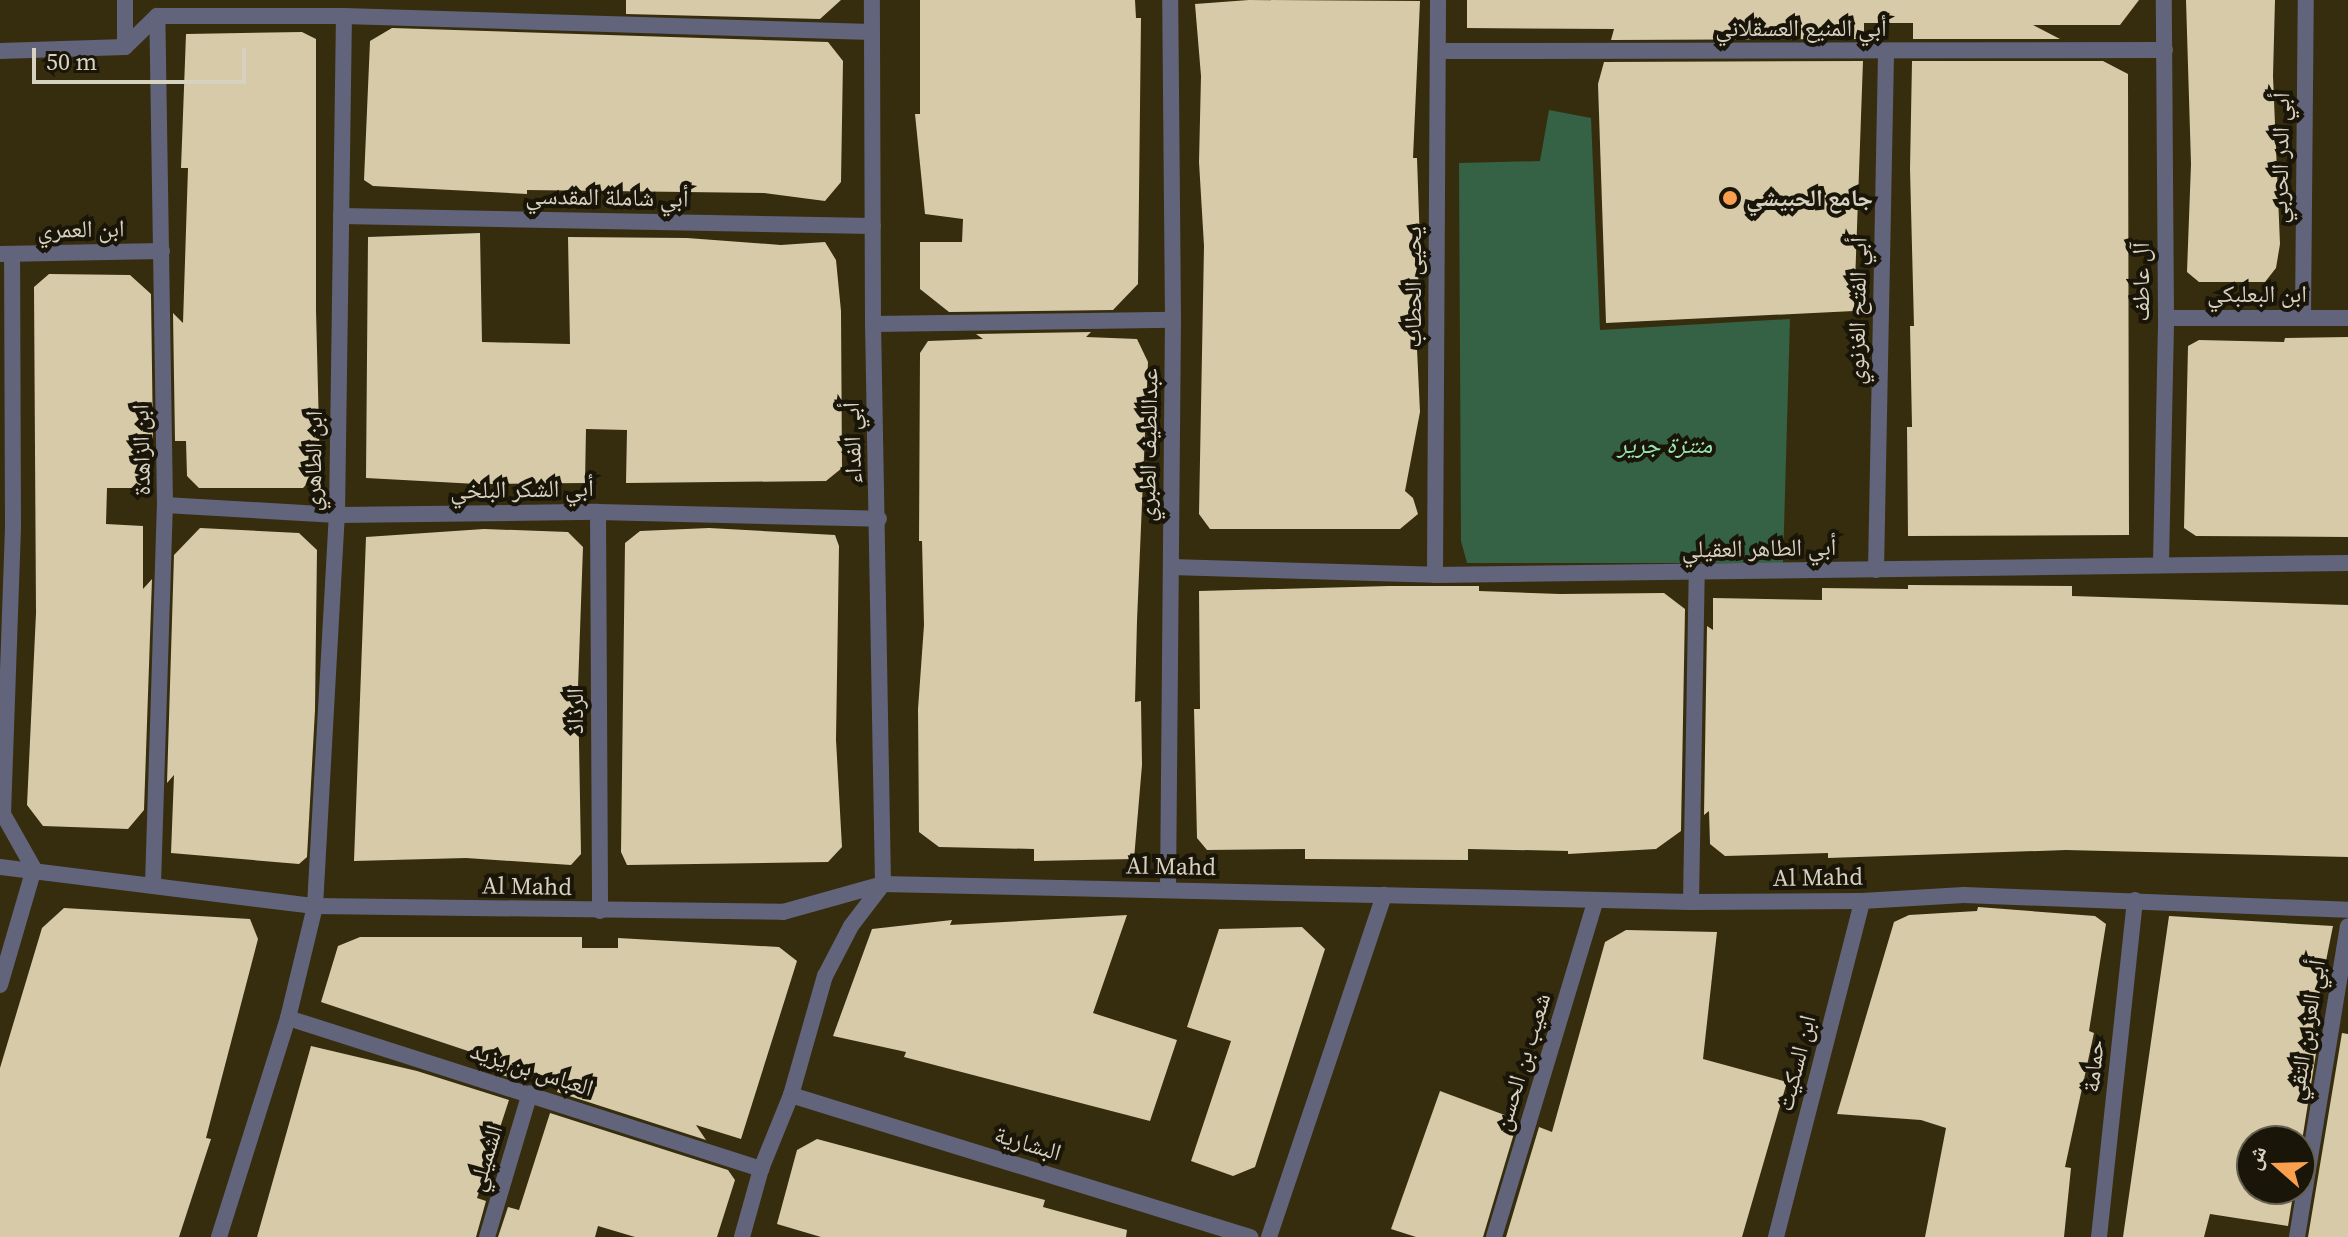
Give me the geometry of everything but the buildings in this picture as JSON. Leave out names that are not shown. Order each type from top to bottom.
[{"type":"street","points":[[125,0],[125,47]]},
{"type":"street","name":"أبي الفداء","points":[[872,0],[873,324],[879,519],[883,884]]},
{"type":"street","name":"عبداللطيف الطبري","points":[[1168,890],[1173,320],[1170,0]]},
{"type":"street","name":"يحيى الحطاب","points":[[1435,575],[1438,0]]},
{"type":"street","name":"آل عاطف","points":[[2161,563],[2166,318],[2164,0]]},
{"type":"street","name":"أبي الدر الحربي","points":[[2303,317],[2306,0]]},
{"type":"street","points":[[0,51],[125,47],[157,16],[344,16],[872,32]]},
{"type":"street","name":"ابن الزاهدة","points":[[153,884],[165,505],[157,16]]},
{"type":"street","name":"ابن الطاهري","points":[[315,906],[337,515],[344,16]]},
{"type":"street","name":"أبي المنيع العسقلاني","points":[[1438,51],[2165,50]]},
{"type":"street","name":"أبي الفتح الغزنوي","points":[[1876,570],[1886,52]]},
{"type":"street","name":"أبي شاملة المقدسي","points":[[341,216],[873,226]]},
{"type":"street","name":"ابن العمري","points":[[6,254],[162,251]]},
{"type":"street","points":[[0,985],[34,869],[3,814],[7,525],[6,254]]},
{"type":"street","name":"ابن البعلبكي","points":[[2166,318],[2348,318]]},
{"type":"street","points":[[873,324],[1173,320]]},
{"type":"street","name":"أبي الشكر البلخي","points":[[165,505],[337,515],[598,512],[879,519]]},
{"type":"street","name":"الرذاذ","points":[[598,512],[600,911]]},
{"type":"street","name":"أبي الطاهر العقيلي","points":[[1171,567],[1435,575],[2161,563],[2348,563]]},
{"type":"street","points":[[1691,902],[1697,573]]},
{"type":"street","name":"Al Mahd","points":[[0,867],[315,906],[783,912],[883,884],[1691,902],[1862,901],[1964,895],[2348,910]]},
{"type":"street","points":[[742,1237],[761,1169],[791,1095],[825,976],[851,926],[883,884]]},
{"type":"street","points":[[1269,1237],[1384,895]]},
{"type":"street","name":"شعيب بن الحسن","points":[[1494,1237],[1596,900]]},
{"type":"street","name":"حمامة","points":[[2099,1237],[2135,900]]},
{"type":"street","name":"ابن السكيت","points":[[1776,1237],[1862,901]]},
{"type":"street","points":[[219,1237],[288,1018],[315,906]]},
{"type":"street","name":"أبي العز بن التقي","points":[[2297,1237],[2348,926]]},
{"type":"street","name":"العباس بن يزيد","points":[[288,1018],[761,1169]]},
{"type":"street","name":"الشميلي","points":[[487,1237],[530,1093]]},
{"type":"street","name":"البشارية","points":[[791,1095],[1251,1237]]},
{"type":"green space","name":"منتزة جرير","points":[[1549,110],[1591,118],[1600,330],[1790,319],[1783,563],[1467,563],[1461,541],[1459,163],[1540,161]]},
{"type":"place","name":"جامع الحبيشي","points":[[1730,198]]}]
